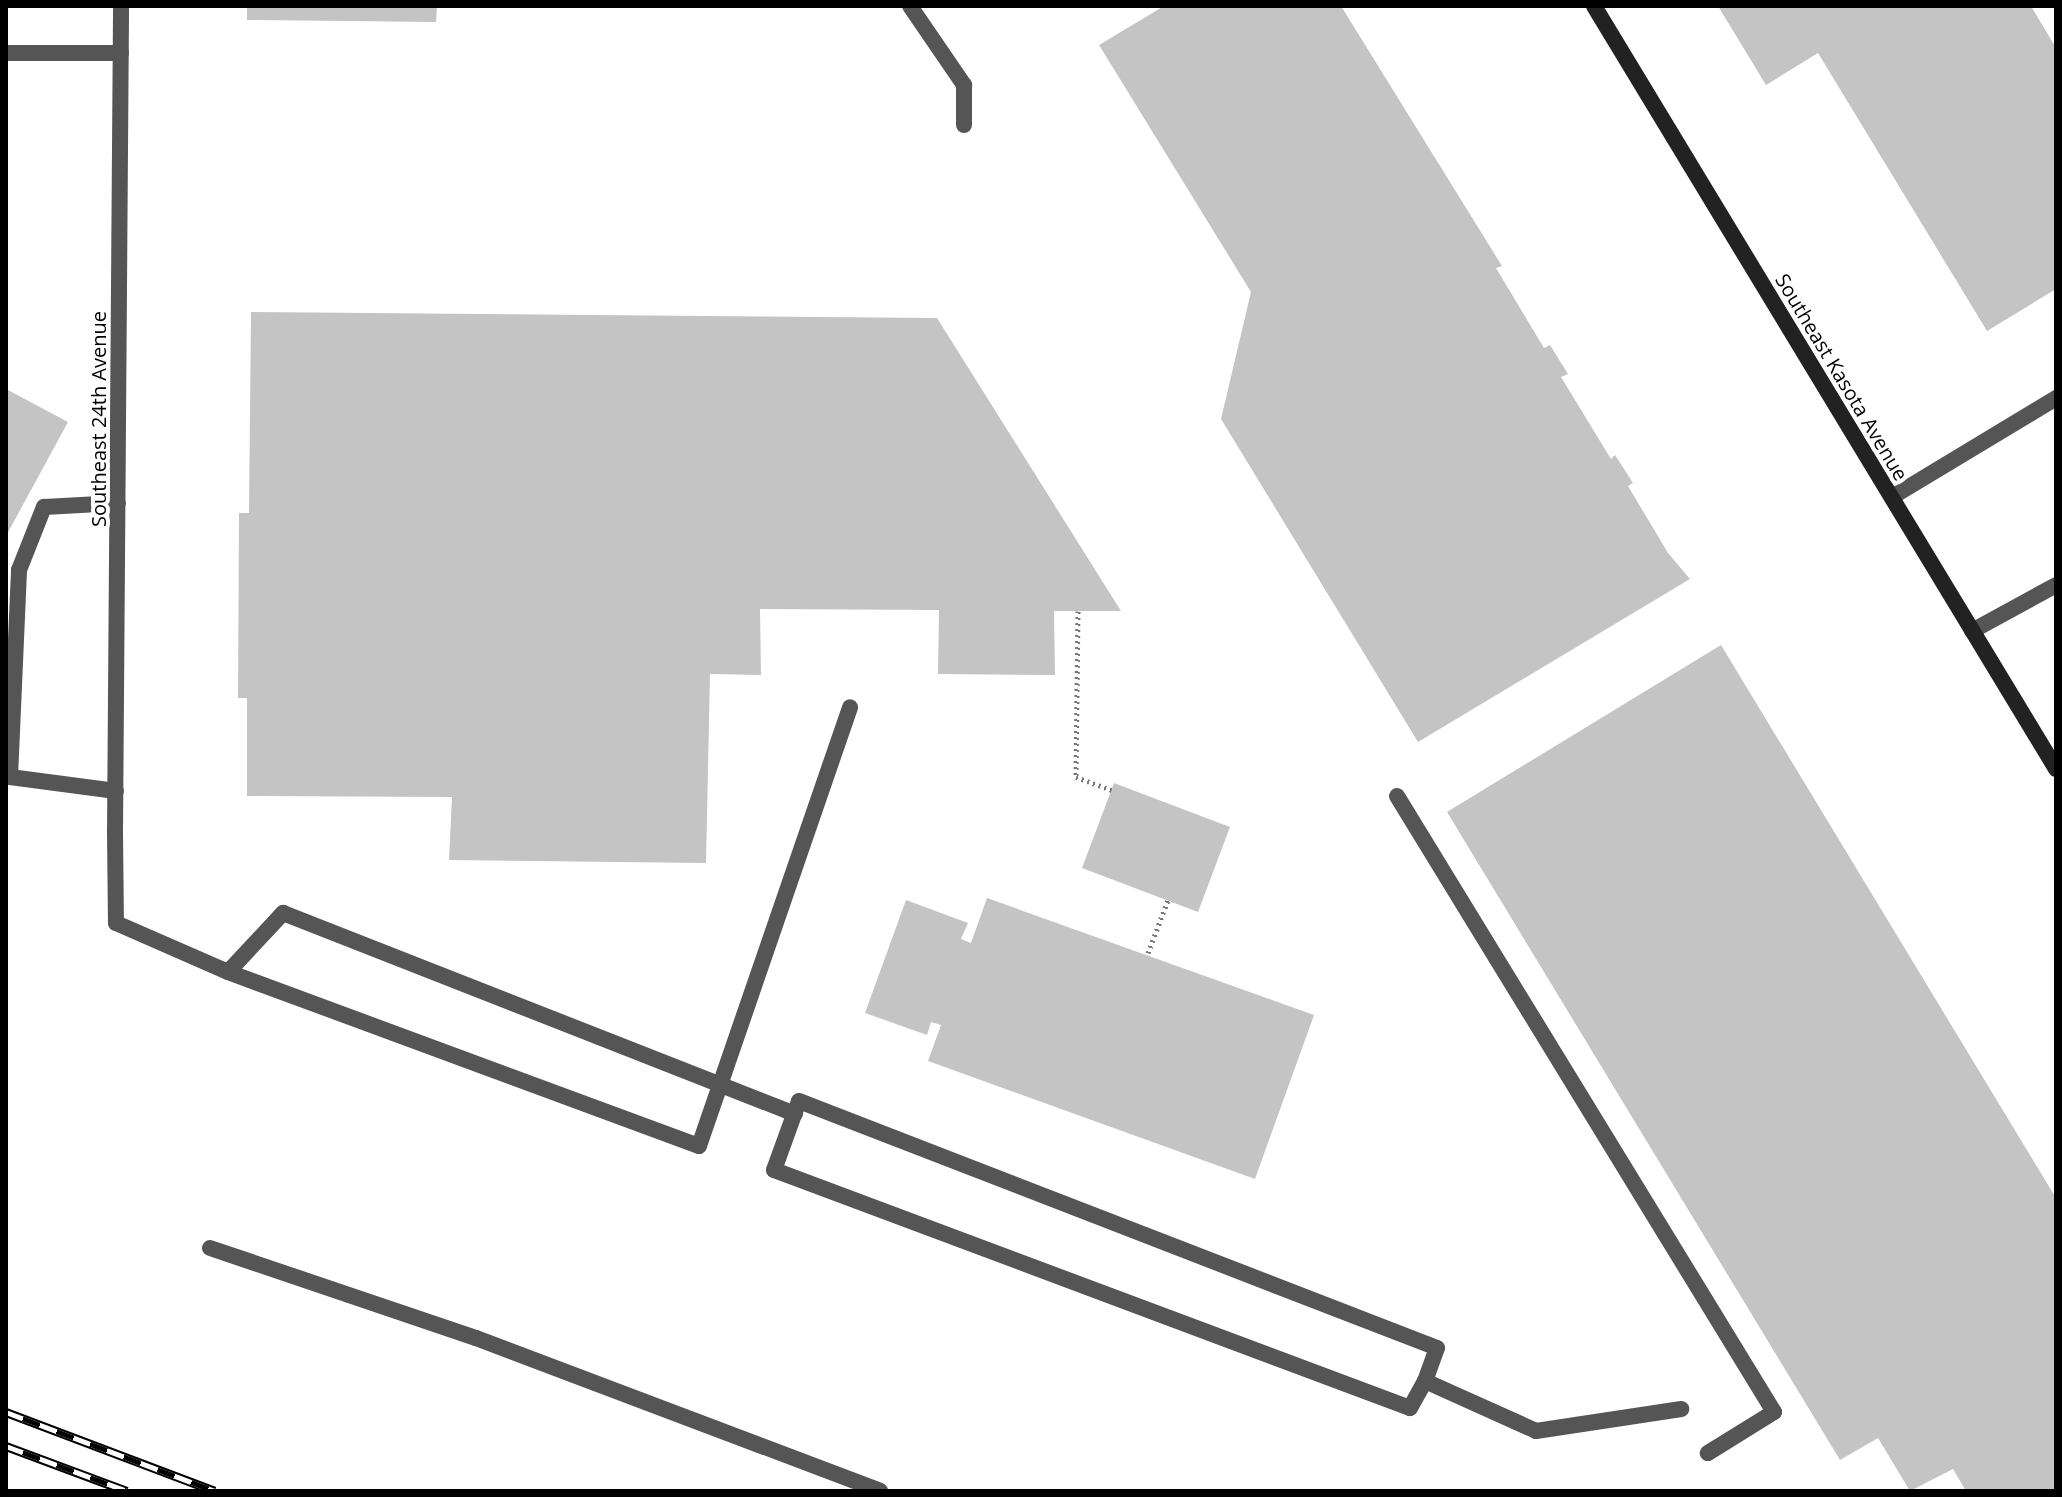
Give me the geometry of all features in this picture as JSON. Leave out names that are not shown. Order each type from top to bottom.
[{"type":"street","name":"Southeast 24th Avenue","points":[[121,6],[116,923],[228,972]]},
{"type":"street","points":[[910,6],[964,85],[964,125]]},
{"type":"street","name":"Southeast Kasota Avenue","points":[[1594,6],[2056,769]]},
{"type":"street","points":[[6,53],[121,53]]},
{"type":"street","points":[[1892,497],[2056,398]]},
{"type":"street","points":[[116,791],[10,777],[19,570],[44,507],[118,503]]},
{"type":"street","points":[[1972,631],[2056,585]]},
{"type":"street","points":[[795,1114],[724,1085],[283,913],[228,972],[699,1146],[724,1085],[850,707]]},
{"type":"street","points":[[1397,796],[1774,1412],[1708,1453]]},
{"type":"street","points":[[799,1101],[1437,1348],[1425,1381],[1410,1408],[774,1170],[795,1114],[799,1101]]},
{"type":"street","points":[[210,1248],[476,1338],[880,1491]]},
{"type":"street","points":[[1425,1381],[1536,1431],[1681,1409]]},
{"type":"path","points":[[1078,611],[1076,777],[1112,790]]},
{"type":"path","points":[[1148,953],[1168,900]]},
{"type":"building","points":[[247,6],[437,6],[436,22],[247,20]]},
{"type":"building","points":[[1164,6],[1341,6],[1502,266],[1496,268],[1544,348],[1550,345],[1568,374],[1561,377],[1611,459],[1615,455],[1633,483],[1628,486],[1668,553],[1690,579],[1418,742],[1221,419],[1251,292],[1099,45]]},
{"type":"building","points":[[1718,6],[2031,6],[2056,48],[2056,289],[1987,331],[1818,53],[1766,85]]},
{"type":"building","points":[[251,312],[937,318],[1121,611],[1054,611],[1055,675],[938,674],[939,610],[760,609],[761,675],[710,674],[706,863],[449,860],[452,797],[247,796],[247,698],[238,698],[239,513],[249,513]]},
{"type":"building","points":[[6,389],[68,422],[6,536]]},
{"type":"building","points":[[1721,645],[2056,1198],[2056,1491],[1966,1491],[1953,1469],[1910,1491],[1878,1438],[1840,1460],[1447,812]]},
{"type":"building","points":[[1114,783],[1230,827],[1198,912],[1082,868]]},
{"type":"building","points":[[987,898],[1314,1015],[1255,1179],[928,1061],[941,1025],[931,1022],[927,1035],[865,1013],[906,900],[968,923],[961,939],[971,943]]},
{"type":"railway","points":[[6,1412],[215,1491]]},
{"type":"railway","points":[[6,1446],[127,1491]]}]
